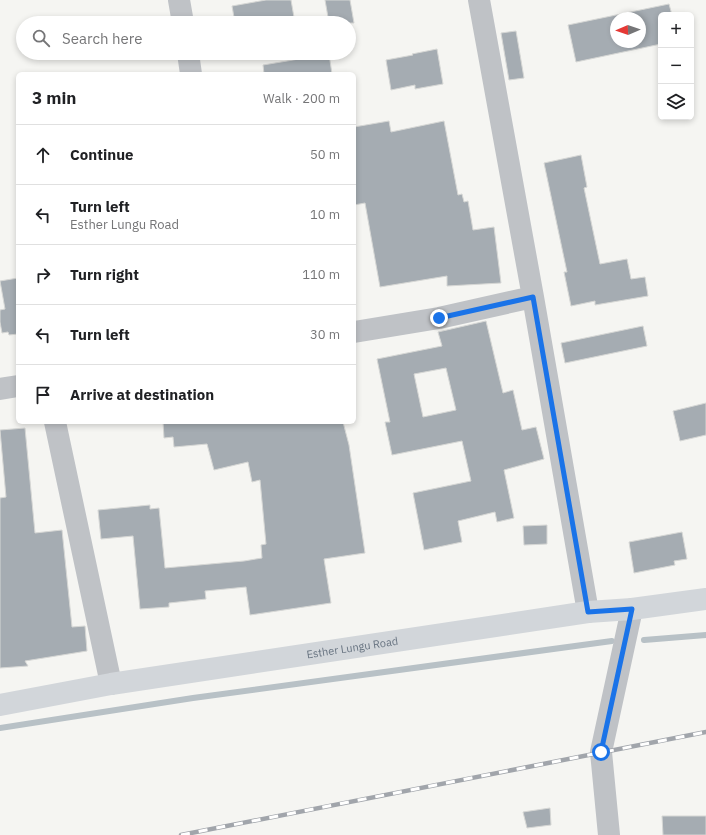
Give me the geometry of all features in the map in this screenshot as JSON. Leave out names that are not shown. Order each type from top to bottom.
[{"type":"street","points":[[179,0],[182,16]]},
{"type":"street","points":[[479,0],[588,612]]},
{"type":"street","points":[[189,60],[191,72]]},
{"type":"street","points":[[356,332],[439,318],[533,297]]},
{"type":"street","points":[[0,389],[16,386]]},
{"type":"street","points":[[55,424],[111,684]]},
{"type":"street","name":"Esther Lungu Road","points":[[0,705],[111,684],[588,612],[632,609],[706,599]]},
{"type":"street","points":[[609,835],[601,752],[632,609]]},
{"type":"building","points":[[266,0],[291,0],[294,16],[234,16],[232,6]]},
{"type":"building","points":[[325,0],[350,0],[353,16],[328,16]]},
{"type":"building","points":[[669,4],[671,12],[658,12],[658,45],[646,47],[646,12],[631,12]]},
{"type":"building","points":[[610,16],[610,48],[642,48],[576,62],[568,25]]},
{"type":"building","points":[[516,31],[524,78],[509,80],[501,33]]},
{"type":"building","points":[[437,49],[443,84],[415,89],[415,85],[391,90],[386,60]]},
{"type":"building","points":[[293,60],[330,60],[332,72],[264,72],[263,65]]},
{"type":"building","points":[[389,121],[391,132],[444,121],[458,195],[462,194],[464,202],[468,201],[473,230],[494,227],[501,283],[447,286],[447,276],[380,287],[365,203],[356,205],[356,127]]},
{"type":"building","points":[[581,155],[587,187],[584,188],[600,264],[627,259],[631,279],[645,277],[648,296],[595,305],[595,301],[571,306],[564,272],[567,272],[544,163]]},
{"type":"building","points":[[16,278],[16,334],[9,335],[8,332],[2,333],[0,310],[5,309],[0,281]]},
{"type":"building","points":[[486,321],[503,393],[513,390],[522,430],[536,427],[544,459],[504,470],[514,518],[497,522],[495,512],[458,521],[462,542],[424,550],[413,493],[471,481],[462,441],[392,455],[385,422],[390,422],[377,359],[442,346],[438,332]],"holes":[[[446,368],[456,410],[423,417],[414,374]]]},
{"type":"building","points":[[643,326],[647,346],[565,363],[561,343]]},
{"type":"building","points":[[706,403],[706,435],[680,441],[673,411]]},
{"type":"building","points":[[163,424],[344,424],[349,445],[365,553],[324,559],[331,603],[250,615],[246,587],[205,591],[206,599],[169,603],[169,607],[140,609],[133,536],[101,539],[98,510],[150,505],[150,509],[159,508],[165,568],[262,558],[261,545],[266,544],[260,480],[252,482],[248,462],[214,470],[207,444],[174,447],[173,437],[164,438]]},
{"type":"building","points":[[25,428],[35,533],[62,530],[72,627],[85,626],[87,651],[25,661],[28,666],[0,668],[0,498],[6,497],[0,430]]},
{"type":"building","points":[[547,525],[547,544],[524,545],[523,526]]},
{"type":"building","points":[[682,532],[687,559],[674,561],[675,565],[634,573],[629,542]]},
{"type":"building","points":[[550,808],[551,825],[527,828],[523,812]]},
{"type":"building","points":[[662,816],[706,816],[706,835],[663,835]]},
{"type":"waterway","points":[[644,640],[706,635]]},
{"type":"waterway","points":[[0,728],[193,698],[612,641]]},
{"type":"railway","points":[[181,835],[706,732]]},
{"type":"route","points":[[439,318],[533,297],[588,612],[632,609],[601,752]]}]
